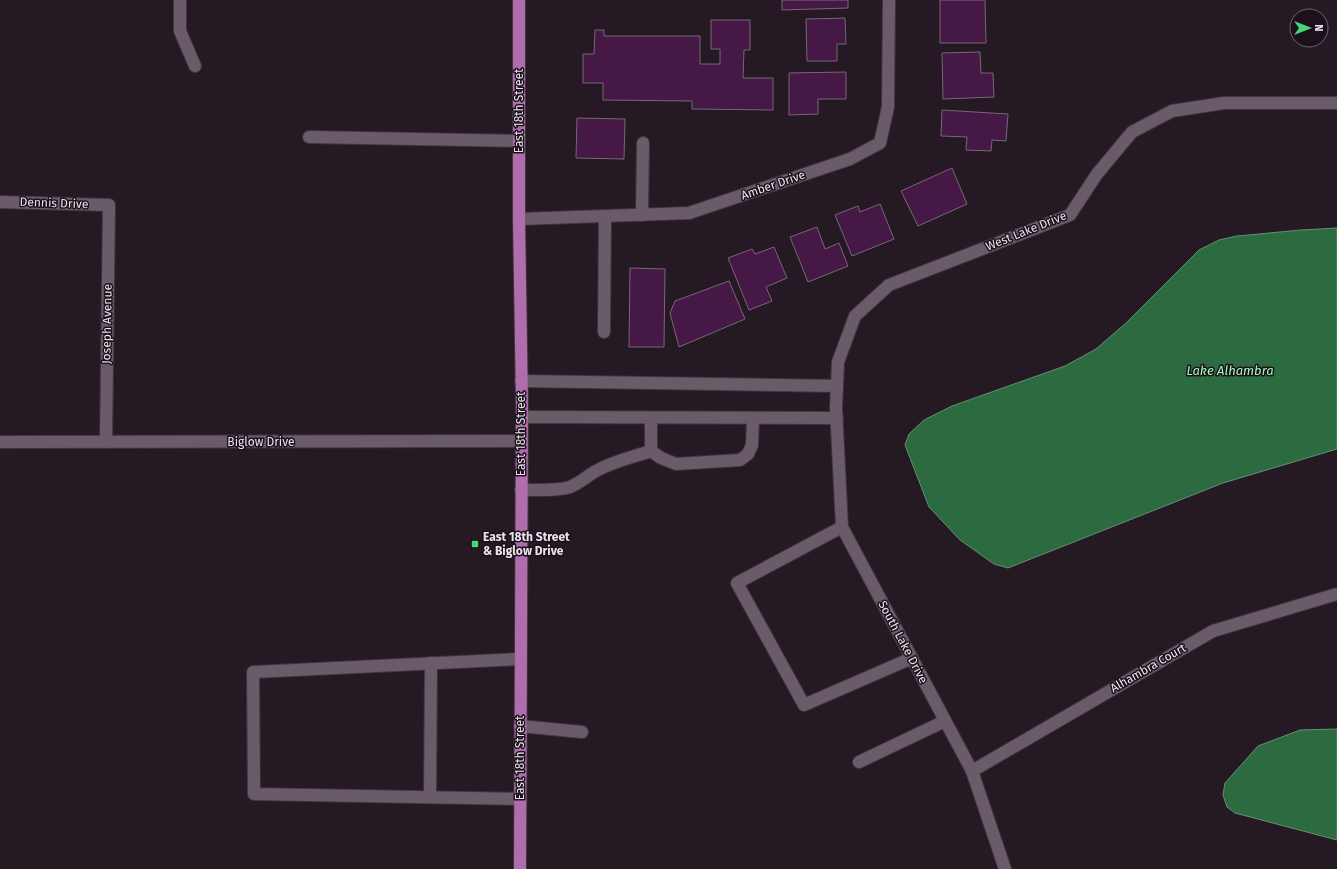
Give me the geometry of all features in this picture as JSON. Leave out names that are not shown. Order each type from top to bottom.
[{"type":"main road","name":"East 18th Street","points":[[519,0],[519,219],[522,417],[520,869]]},
{"type":"street","points":[[180,0],[180,31],[195,66]]},
{"type":"street","name":"Amber Drive","points":[[519,219],[689,213],[850,159],[880,143],[888,107],[889,0]]},
{"type":"street","name":"West Lake Drive","points":[[836,413],[838,362],[855,316],[889,285],[1070,215],[1097,174],[1132,132],[1172,110],[1224,103],[1337,103]]},
{"type":"street","points":[[309,137],[519,141]]},
{"type":"street","points":[[642,215],[643,143]]},
{"type":"street","name":"Dennis Drive","points":[[0,202],[109,205]]},
{"type":"street","name":"Joseph Avenue","points":[[106,442],[109,205]]},
{"type":"street","points":[[604,216],[604,332]]},
{"type":"street","points":[[521,381],[837,386]]},
{"type":"street","points":[[522,417],[753,418],[836,413]]},
{"type":"street","name":"South Lake Drive","points":[[836,413],[842,527],[972,771],[1005,869]]},
{"type":"street","points":[[651,418],[651,451]]},
{"type":"street","points":[[651,451],[661,458],[676,464],[740,460],[748,454],[752,445],[753,418]]},
{"type":"street","name":"Biglow Drive","points":[[0,442],[521,442]]},
{"type":"street","points":[[521,490],[563,489],[570,487],[596,471],[620,460],[651,451]]},
{"type":"street","points":[[842,527],[737,583],[804,705],[912,658]]},
{"type":"street","name":"Alhambra Court","points":[[972,771],[1213,631],[1337,594]]},
{"type":"street","points":[[520,659],[253,672],[254,794],[520,799]]},
{"type":"street","points":[[430,797],[431,663]]},
{"type":"street","points":[[859,762],[945,720]]},
{"type":"street","points":[[520,726],[582,732]]},
{"type":"water","name":"Lake Alhambra","points":[[1337,228],[1337,449],[1223,483],[1008,568],[994,564],[960,540],[929,507],[905,445],[909,434],[924,420],[952,406],[1065,366],[1096,349],[1126,323],[1199,250],[1219,240],[1237,236]]},
{"type":"water","points":[[1337,729],[1337,840],[1235,813],[1227,807],[1223,795],[1225,783],[1258,746],[1300,730]]},
{"type":"building","points":[[782,0],[848,0],[848,8],[782,10]]},
{"type":"building","points":[[940,0],[985,0],[986,43],[940,43]]},
{"type":"building","points":[[845,18],[846,44],[837,44],[837,61],[807,61],[806,19]]},
{"type":"building","points":[[711,20],[750,20],[750,50],[744,50],[743,78],[773,78],[773,110],[692,109],[692,101],[603,100],[603,83],[583,83],[583,54],[594,54],[595,30],[604,30],[604,36],[700,36],[700,64],[720,64],[720,49],[711,49]]},
{"type":"building","points":[[980,52],[981,73],[993,73],[994,97],[943,99],[942,53]]},
{"type":"building","points":[[846,72],[846,99],[818,99],[818,114],[789,115],[789,73]]},
{"type":"building","points":[[942,110],[1008,114],[1006,141],[992,140],[991,151],[966,150],[967,137],[941,136]]},
{"type":"building","points":[[577,118],[625,119],[624,159],[576,158]]},
{"type":"building","points":[[952,168],[967,204],[918,226],[901,191]]},
{"type":"building","points":[[880,204],[894,239],[852,256],[835,215],[858,206],[860,212]]},
{"type":"building","points":[[817,227],[825,249],[839,243],[848,266],[808,282],[790,237]]},
{"type":"building","points":[[774,247],[787,278],[766,287],[772,301],[749,310],[728,258],[752,249],[755,254]]},
{"type":"building","points":[[630,268],[665,269],[664,347],[629,347]]},
{"type":"building","points":[[729,281],[745,319],[679,347],[670,313],[675,301]]},
{"type":"place","name":"East 18th Street & Biglow Drive","points":[[475,544]]}]
